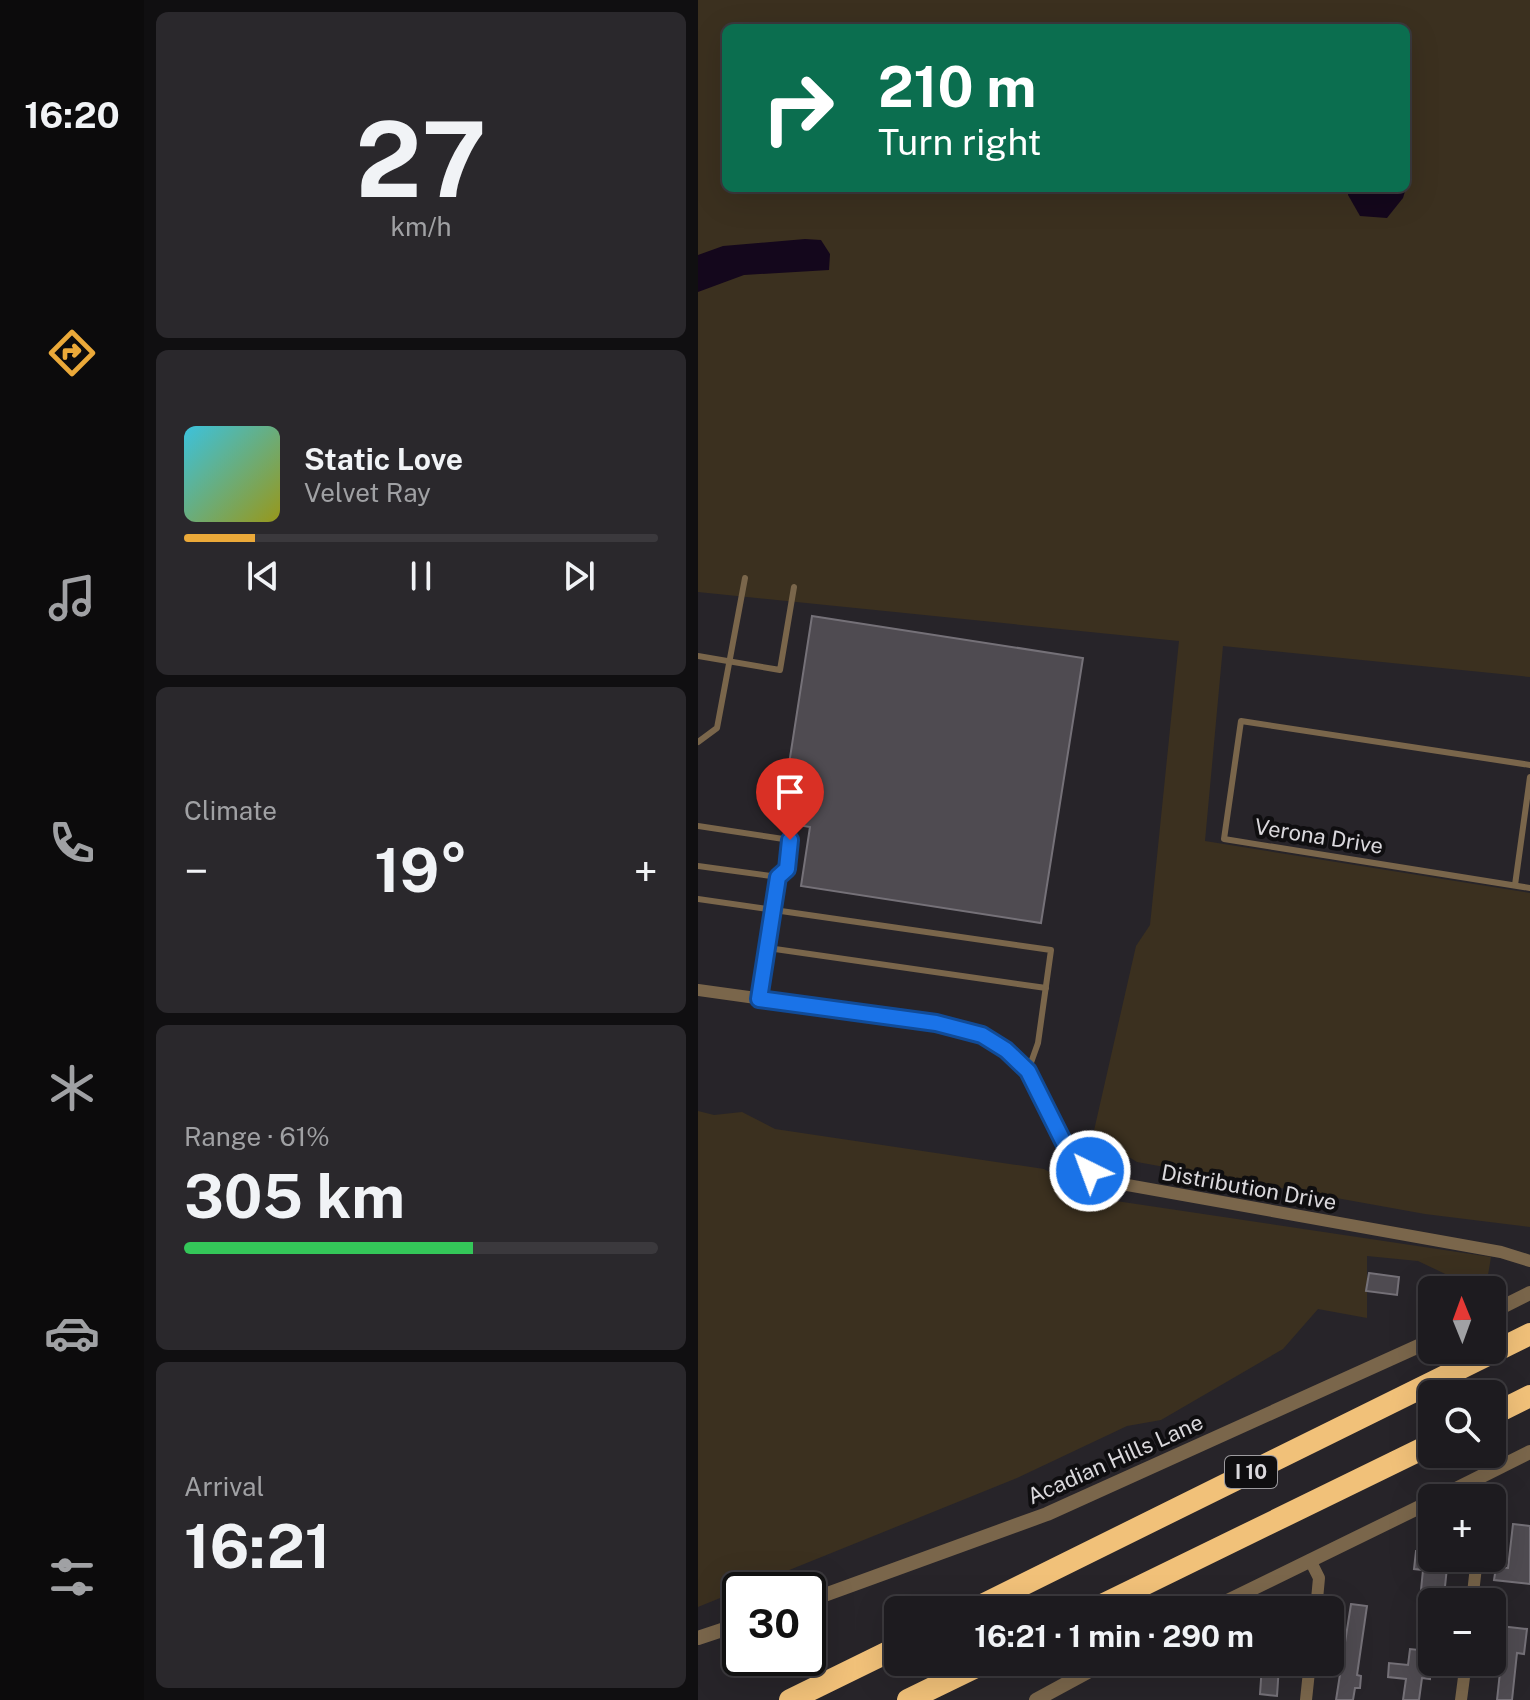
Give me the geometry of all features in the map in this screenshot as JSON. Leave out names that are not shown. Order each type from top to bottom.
[{"type":"highway","name":"I 10","points":[[1000,1596],[1530,1334]]},
{"type":"highway","points":[[1506,1408],[1530,1396]]},
{"type":"highway","name":"I 10","points":[[1121,1596],[1418,1451]]},
{"type":"highway","points":[[790,1700],[884,1654]]},
{"type":"highway","points":[[908,1700],[957,1676]]},
{"type":"street","name":"Distribution Drive","points":[[698,990],[961,1028],[995,1042],[1028,1071],[1064,1143],[1078,1161],[1105,1181],[1501,1252],[1530,1261]]},
{"type":"street","points":[[1506,1305],[1530,1293]]},
{"type":"street","name":"Acadian Hills Lane","points":[[826,1594],[1047,1514],[1418,1346]]},
{"type":"street","points":[[1466,1484],[1530,1452]]},
{"type":"street","points":[[1476,1479],[1478,1484]]},
{"type":"street","points":[[1237,1596],[1418,1508]]},
{"type":"street","points":[[1310,1560],[1319,1578],[1317,1596]]},
{"type":"street","points":[[698,1638],[722,1630]]},
{"type":"street","points":[[1036,1700],[1080,1676]]},
{"type":"street","points":[[1306,1700],[1309,1676]]},
{"type":"street","points":[[1461,1700],[1464,1676]]},
{"type":"lane","points":[[698,742],[717,728],[745,578]]},
{"type":"lane","points":[[698,656],[780,670],[794,587]]},
{"type":"lane","name":"Verona Drive","points":[[1530,765],[1241,721],[1224,839],[1530,888]]},
{"type":"lane","points":[[1515,885],[1530,777]]},
{"type":"lane","points":[[698,826],[790,840],[787,869],[778,877],[759,999]]},
{"type":"lane","points":[[698,866],[778,877]]},
{"type":"lane","points":[[698,899],[1051,950],[1038,1043],[1028,1071]]},
{"type":"lane","points":[[768,948],[1046,988]]},
{"type":"shaded area","points":[[698,0],[1530,0],[1530,677],[1223,646],[1205,841],[1530,893],[1530,1227],[1425,1214],[1137,1162],[1093,1135],[1136,946],[1150,925],[1179,641],[698,592]]},
{"type":"shaded area","points":[[1348,192],[1405,192],[1387,218],[1360,216]]},
{"type":"shaded area","points":[[821,240],[830,254],[829,270],[744,275],[698,292],[698,255],[723,246]]},
{"type":"shaded area","points":[[698,1111],[714,1115],[742,1112],[775,1129],[1044,1169],[1096,1198],[1491,1257],[1488,1275],[1450,1276],[1418,1261],[1367,1256],[1367,1318],[1318,1309],[1283,1349],[1161,1420],[1127,1426],[1017,1478],[785,1572],[722,1572],[722,1597],[698,1607]]},
{"type":"building","points":[[812,616],[1083,658],[1041,923],[801,886],[810,827],[780,822]]},
{"type":"building","points":[[1369,1273],[1399,1277],[1397,1295],[1366,1291]]},
{"type":"building","points":[[1513,1524],[1530,1526],[1530,1584],[1494,1580],[1495,1572],[1506,1572]]},
{"type":"building","points":[[1416,1551],[1418,1551],[1418,1569],[1414,1569]]},
{"type":"building","points":[[1423,1572],[1447,1572],[1445,1588],[1421,1588]]},
{"type":"building","points":[[1351,1604],[1367,1606],[1357,1675],[1361,1676],[1360,1688],[1355,1688],[1353,1700],[1336,1700],[1340,1676],[1344,1676],[1344,1649]]},
{"type":"building","points":[[1506,1627],[1527,1629],[1524,1654],[1517,1653],[1512,1700],[1497,1700],[1500,1676],[1506,1676]]},
{"type":"building","points":[[1410,1649],[1418,1650],[1418,1676],[1430,1676],[1430,1679],[1422,1678],[1419,1700],[1403,1700],[1406,1679],[1388,1677],[1389,1663],[1408,1665]]},
{"type":"building","points":[[1261,1676],[1278,1676],[1277,1696],[1260,1694]]},
{"type":"route","points":[[790,840],[787,869],[778,877],[759,999],[936,1023],[982,1035],[1006,1050],[1028,1071],[1064,1143],[1090,1171]]}]
